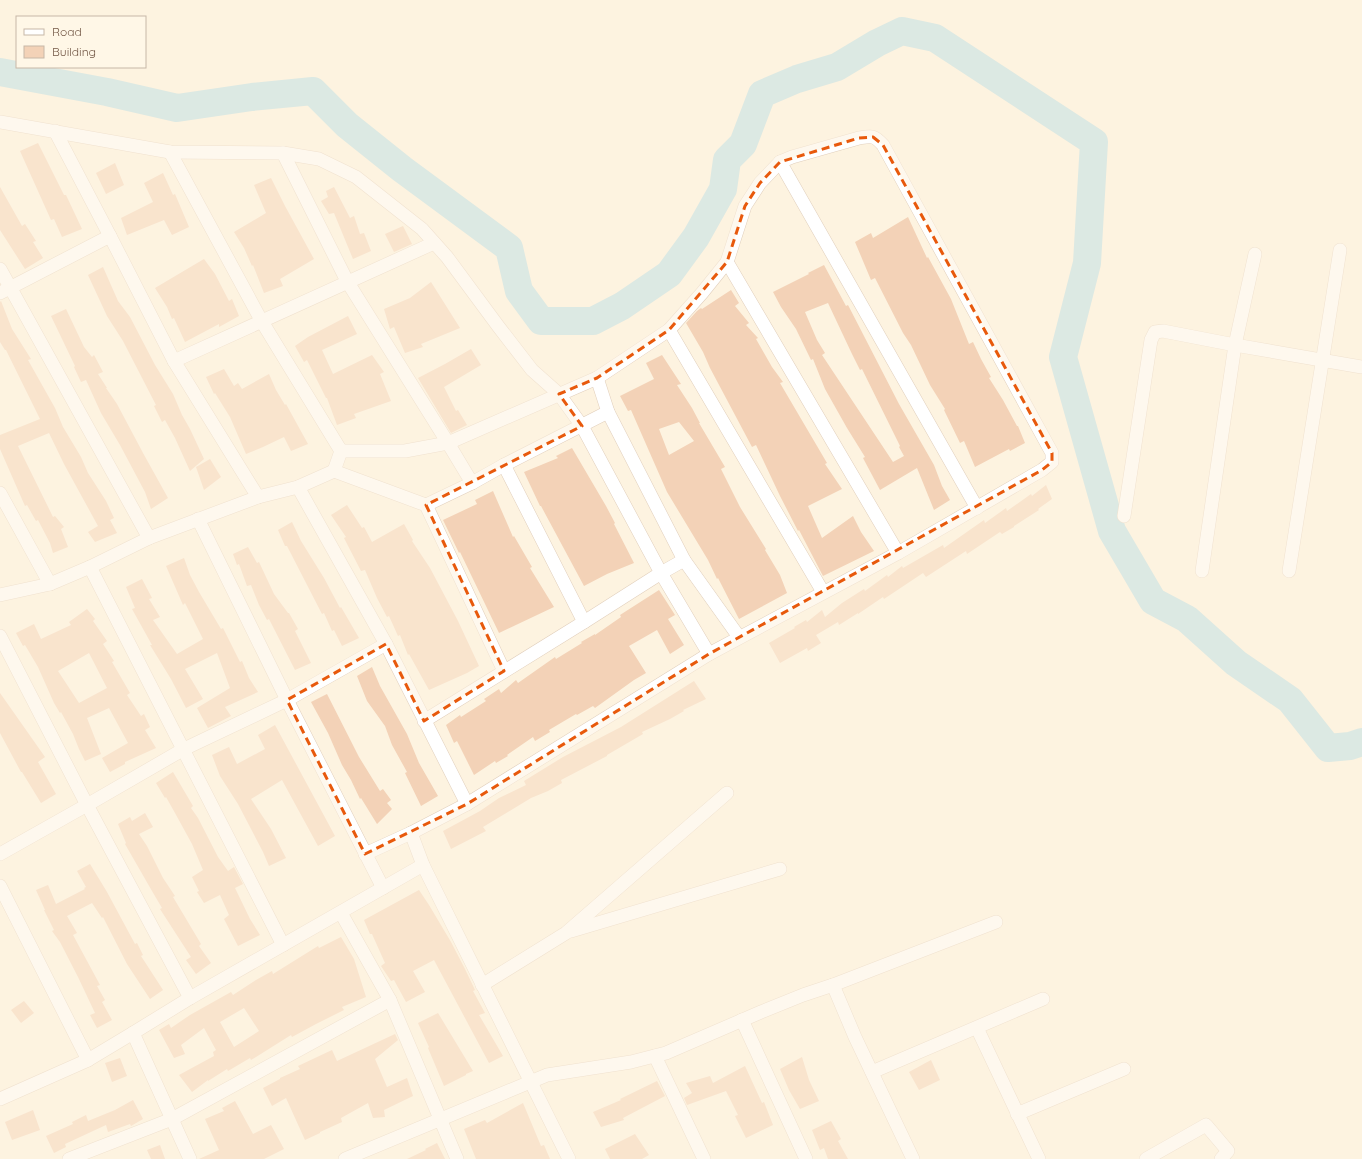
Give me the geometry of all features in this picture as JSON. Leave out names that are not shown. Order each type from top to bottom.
[{"type":"street","points":[[0,122],[170,152],[283,152],[320,159],[356,176],[422,229],[447,257],[532,370],[559,394],[582,426],[661,573],[709,654]]},
{"type":"street","points":[[55,131],[174,361],[258,497]]},
{"type":"street","points":[[341,451],[405,451],[448,443],[598,378],[669,330],[702,294],[727,262],[745,206],[760,183],[780,162],[792,157],[859,138],[873,136],[883,145],[1052,454],[1052,462],[1042,470],[898,553],[709,654],[466,804],[411,833],[365,854]]},
{"type":"street","points":[[170,152],[261,320],[341,451]]},
{"type":"street","points":[[283,152],[348,281],[472,483]]},
{"type":"street","points":[[780,162],[976,508]]},
{"type":"street","points":[[5,290],[110,236]]},
{"type":"street","points":[[174,361],[261,320],[434,243]]},
{"type":"street","points":[[1289,571],[1340,250]]},
{"type":"street","points":[[1202,571],[1235,345],[1256,254]]},
{"type":"street","points":[[727,262],[898,553]]},
{"type":"street","points":[[0,269],[5,290],[149,538]]},
{"type":"street","points":[[669,330],[823,592]]},
{"type":"street","points":[[1124,516],[1151,340],[1155,332],[1163,331],[1362,367]]},
{"type":"street","points":[[598,378],[608,412],[684,560],[739,637]]},
{"type":"street","points":[[426,505],[472,483],[504,464],[608,412]]},
{"type":"street","points":[[334,471],[341,451]]},
{"type":"street","points":[[504,464],[584,622]]},
{"type":"street","points":[[0,595],[50,584],[90,567],[149,538],[258,497],[298,487],[334,471],[426,505],[504,671]]},
{"type":"street","points":[[298,487],[386,644],[466,804]]},
{"type":"street","points":[[0,493],[50,584]]},
{"type":"street","points":[[198,519],[287,700],[383,888]]},
{"type":"street","points":[[424,721],[684,560]]},
{"type":"street","points":[[90,567],[184,748],[283,945]]},
{"type":"street","points":[[0,636],[87,806],[190,998]]},
{"type":"street","points":[[0,854],[87,806],[184,748],[287,700],[386,644]]},
{"type":"street","points":[[482,985],[566,933],[727,793]]},
{"type":"street","points":[[411,833],[423,865],[569,1159]]},
{"type":"street","points":[[0,1099],[88,1060],[190,998],[423,865]]},
{"type":"street","points":[[566,933],[780,869]]},
{"type":"street","points":[[0,886],[88,1060]]},
{"type":"street","points":[[341,913],[390,1000],[457,1159]]},
{"type":"street","points":[[345,1159],[547,1075],[631,1062],[666,1053],[803,995],[833,985],[996,922]]},
{"type":"street","points":[[833,985],[855,1037],[913,1159]]},
{"type":"street","points":[[872,1072],[1043,999]]},
{"type":"street","points":[[69,1159],[172,1119],[390,1000]]},
{"type":"street","points":[[742,1020],[806,1159]]},
{"type":"street","points":[[977,1028],[1039,1159]]},
{"type":"street","points":[[133,1033],[190,1159]]},
{"type":"street","points":[[655,1056],[704,1159]]},
{"type":"street","points":[[1018,1114],[1124,1069]]},
{"type":"street","points":[[1146,1159],[1206,1125],[1228,1156]]},
{"type":"highlighted area","points":[[873,137],[883,145],[1052,453],[1052,462],[1042,470],[709,654],[467,804],[365,854],[287,700],[386,644],[424,721],[504,671],[426,505],[582,426],[559,394],[597,378],[669,330],[727,262],[745,206],[760,183],[780,162],[859,138]]},
{"type":"building","points":[[38,143],[64,195],[66,195],[82,229],[62,237],[54,219],[51,220],[20,151]]},
{"type":"building","points":[[115,163],[124,185],[106,194],[96,173]]},
{"type":"building","points":[[163,173],[173,195],[175,194],[189,227],[172,235],[164,220],[127,235],[121,218],[153,202],[144,183]]},
{"type":"building","points":[[271,178],[314,259],[280,279],[283,286],[264,293],[253,265],[252,266],[244,248],[234,232],[266,213],[254,185]]},
{"type":"building","points":[[0,187],[22,226],[25,224],[36,241],[33,242],[43,258],[25,269],[0,230]]},
{"type":"building","points":[[334,187],[350,218],[354,216],[360,234],[364,233],[371,251],[353,259],[334,213],[329,214],[321,201],[328,197],[326,191]]},
{"type":"building","points":[[908,217],[927,258],[928,257],[951,299],[969,344],[973,342],[991,377],[989,378],[1018,426],[1025,443],[1010,451],[1009,449],[975,467],[964,441],[960,443],[944,410],[945,409],[930,385],[911,345],[903,333],[875,278],[871,280],[855,242],[871,233],[873,238]]},
{"type":"building","points":[[403,226],[412,244],[394,252],[385,234]]},
{"type":"building","points":[[204,259],[215,274],[229,301],[232,299],[239,316],[219,327],[219,324],[185,342],[174,318],[172,319],[167,307],[155,288]]},
{"type":"building","points":[[824,265],[846,306],[848,305],[899,404],[934,465],[942,486],[950,500],[934,510],[917,468],[880,490],[863,458],[865,457],[825,389],[813,359],[811,360],[796,329],[773,292],[809,274],[808,273]],"holes":[[[828,303],[860,370],[862,369],[904,456],[893,462],[822,355],[825,353],[817,340],[805,312]]]},
{"type":"building","points":[[103,267],[118,301],[130,317],[155,365],[173,394],[204,459],[190,471],[165,420],[162,422],[154,406],[156,405],[123,341],[107,316],[88,275]]},
{"type":"building","points":[[431,282],[460,328],[421,344],[423,347],[405,353],[394,327],[390,329],[384,309],[410,298]]},
{"type":"building","points":[[731,290],[739,303],[735,306],[749,323],[746,325],[758,338],[756,339],[772,367],[783,382],[780,383],[827,463],[825,464],[842,489],[808,506],[822,538],[853,516],[861,532],[874,551],[823,576],[780,496],[756,445],[752,447],[703,352],[686,323],[701,308],[702,309]]},
{"type":"building","points":[[1,301],[12,329],[31,359],[28,360],[55,408],[63,427],[81,457],[88,473],[106,501],[114,518],[110,520],[117,533],[95,542],[88,532],[98,526],[49,433],[18,446],[53,517],[55,516],[64,527],[61,529],[68,547],[53,553],[50,543],[38,520],[36,521],[27,505],[25,506],[0,449],[0,435],[40,419],[6,350],[0,342]]},
{"type":"building","points":[[66,309],[84,347],[92,357],[94,355],[103,372],[98,374],[117,404],[168,498],[151,509],[145,492],[101,413],[86,380],[81,382],[51,316]]},
{"type":"building","points":[[348,316],[357,334],[322,350],[333,374],[372,355],[384,372],[380,374],[391,401],[354,414],[356,418],[337,425],[327,398],[307,360],[304,362],[295,346],[308,337]]},
{"type":"building","points":[[471,349],[481,365],[444,387],[456,411],[458,410],[467,425],[451,433],[418,378]]},
{"type":"building","points":[[662,355],[681,384],[677,385],[692,408],[699,423],[725,467],[721,469],[740,507],[780,575],[787,593],[739,619],[708,560],[667,492],[631,410],[628,411],[620,396],[654,379],[646,363]],"holes":[[[679,422],[694,441],[669,455],[659,429]]]},
{"type":"building","points":[[224,369],[234,386],[238,383],[242,389],[269,374],[276,390],[285,405],[286,404],[308,444],[291,451],[284,437],[246,454],[230,417],[215,393],[214,394],[206,377]]},
{"type":"building","points":[[572,448],[606,506],[634,563],[607,574],[584,586],[540,506],[524,472],[558,458],[556,456]]},
{"type":"building","points":[[210,459],[221,477],[204,490],[196,467]]},
{"type":"building","points":[[1046,485],[1052,499],[1014,527],[1002,534],[1000,532],[967,554],[966,551],[926,577],[923,573],[884,599],[883,597],[839,625],[838,622],[816,635],[821,643],[808,651],[807,648],[780,663],[769,643],[806,620],[807,622],[822,610],[825,617],[842,603],[864,589],[865,591],[887,575],[888,577],[902,566],[903,568],[943,545],[944,548],[984,520],[985,523],[1006,508],[1007,511],[1031,494],[1032,496]]},
{"type":"building","points":[[493,491],[513,537],[514,536],[532,567],[530,568],[554,607],[499,633],[443,520],[477,504],[475,500]]},
{"type":"building","points":[[347,505],[362,528],[364,527],[372,542],[404,524],[413,540],[412,541],[430,568],[458,621],[479,666],[429,690],[409,654],[408,655],[400,635],[398,636],[389,616],[387,617],[365,570],[361,571],[344,538],[346,537],[331,515]]},
{"type":"building","points":[[292,522],[301,541],[359,638],[342,646],[334,630],[332,631],[324,613],[322,614],[287,546],[285,546],[278,530]]},
{"type":"building","points":[[248,547],[257,563],[259,562],[274,594],[289,613],[298,629],[295,631],[311,663],[295,670],[269,619],[267,620],[259,605],[251,585],[247,586],[239,564],[237,565],[233,554]]},
{"type":"building","points":[[184,558],[190,575],[199,592],[221,629],[223,628],[240,662],[242,661],[249,678],[258,692],[225,707],[231,716],[208,728],[197,708],[230,688],[217,653],[185,669],[203,699],[186,708],[171,679],[150,645],[152,645],[132,609],[135,608],[126,587],[142,579],[152,598],[149,599],[160,617],[153,620],[177,654],[203,639],[185,603],[183,605],[166,566]]},
{"type":"building","points":[[659,590],[675,615],[668,619],[684,645],[670,654],[657,630],[629,646],[646,673],[595,708],[593,706],[577,715],[576,714],[549,730],[550,732],[535,741],[533,737],[507,755],[508,756],[496,763],[495,761],[474,775],[457,741],[454,743],[446,725],[460,715],[461,717],[486,701],[484,699],[499,689],[501,693],[516,680],[518,683],[555,657],[556,659],[582,643],[581,642],[595,635],[621,617],[620,615]]},
{"type":"building","points":[[87,609],[95,619],[93,621],[107,641],[103,644],[114,661],[112,662],[130,693],[127,695],[141,716],[144,714],[150,727],[145,730],[156,748],[125,762],[125,764],[110,772],[102,758],[128,743],[109,708],[87,718],[101,754],[85,761],[73,734],[61,712],[60,713],[54,703],[38,667],[16,633],[34,624],[41,639],[71,625],[69,622]],"holes":[[[89,653],[107,688],[79,703],[58,671]]]},
{"type":"building","points":[[372,667],[380,686],[407,734],[419,763],[438,796],[421,806],[405,773],[407,772],[392,745],[385,726],[367,701],[357,676]]},
{"type":"building","points":[[694,681],[706,699],[683,710],[684,711],[670,719],[642,732],[643,734],[607,756],[561,780],[562,783],[531,798],[483,827],[486,831],[451,849],[443,831],[480,811],[499,798],[526,785],[524,781],[563,757],[621,727]]},
{"type":"building","points":[[0,693],[45,757],[38,762],[56,794],[41,803],[21,772],[0,733]]},
{"type":"building","points":[[327,694],[359,757],[380,791],[383,789],[391,800],[387,803],[392,809],[377,824],[361,798],[360,799],[311,702]]},
{"type":"building","points":[[275,725],[335,836],[318,846],[282,780],[251,799],[271,829],[286,858],[269,866],[238,804],[220,776],[212,755],[229,747],[237,764],[265,749],[258,735]]},
{"type":"building","points":[[173,772],[193,806],[191,808],[198,818],[218,857],[228,871],[234,867],[243,884],[235,888],[250,919],[260,935],[238,946],[224,919],[229,915],[220,895],[204,903],[197,892],[199,891],[192,877],[203,870],[192,844],[166,797],[165,798],[156,783]]},
{"type":"building","points":[[145,813],[153,827],[139,834],[147,846],[163,878],[175,896],[173,897],[201,944],[199,946],[211,963],[196,974],[186,960],[191,957],[160,909],[162,908],[125,844],[126,843],[118,824],[130,817],[132,821]]},
{"type":"building","points":[[90,864],[135,944],[137,943],[143,955],[141,956],[163,990],[150,999],[127,964],[103,917],[102,918],[92,903],[67,916],[77,933],[73,935],[100,985],[97,986],[105,1000],[102,1002],[112,1020],[97,1028],[90,1015],[95,1013],[60,942],[52,931],[54,930],[36,890],[48,885],[56,904],[85,889],[84,888],[86,887],[77,871]]},
{"type":"building","points":[[419,890],[451,942],[465,969],[475,990],[473,991],[485,1013],[479,1015],[503,1056],[489,1063],[434,960],[413,971],[425,992],[406,1002],[394,980],[391,981],[381,966],[385,963],[364,920]]},
{"type":"building","points":[[341,937],[354,959],[366,997],[342,1007],[344,1010],[292,1037],[291,1035],[251,1060],[250,1058],[228,1071],[227,1069],[208,1080],[192,1092],[179,1075],[214,1056],[213,1052],[216,1050],[204,1028],[181,1045],[185,1054],[174,1058],[159,1030],[169,1024],[171,1028],[190,1015],[231,992],[233,995],[272,971],[273,974],[318,946],[319,948]],"holes":[[[244,1008],[259,1031],[234,1047],[220,1022]]]},
{"type":"building","points":[[24,1001],[34,1013],[21,1023],[11,1010]]},
{"type":"building","points":[[438,1013],[473,1071],[444,1086],[418,1023]]},
{"type":"building","points":[[395,1034],[398,1040],[375,1059],[387,1087],[407,1078],[413,1096],[384,1110],[385,1117],[373,1118],[368,1103],[341,1118],[342,1122],[305,1140],[286,1098],[272,1106],[263,1088],[300,1069],[298,1066],[332,1050],[337,1061]]},
{"type":"building","points":[[802,1057],[809,1080],[819,1101],[800,1109],[789,1090],[780,1069]]},
{"type":"building","points":[[120,1058],[127,1076],[112,1082],[105,1063]]},
{"type":"building","points":[[931,1060],[940,1080],[919,1090],[909,1072]]},
{"type":"building","points":[[745,1066],[762,1103],[764,1102],[773,1125],[746,1138],[735,1116],[738,1115],[726,1091],[687,1105],[684,1098],[692,1093],[686,1083],[710,1076],[713,1083]]},
{"type":"building","points":[[657,1081],[665,1096],[623,1118],[624,1120],[601,1127],[593,1112],[621,1100],[620,1099]]},
{"type":"building","points":[[133,1100],[143,1119],[131,1126],[130,1124],[108,1132],[106,1125],[65,1144],[66,1147],[54,1153],[46,1136],[73,1124],[72,1122],[86,1115],[88,1121],[115,1110]]},
{"type":"building","points":[[235,1101],[253,1134],[271,1125],[284,1149],[264,1159],[199,1159],[219,1150],[205,1119],[224,1111],[222,1108]]},
{"type":"building","points":[[523,1103],[541,1146],[544,1145],[550,1159],[476,1159],[464,1129],[485,1120],[487,1123]]},
{"type":"building","points":[[33,1110],[40,1130],[12,1140],[5,1122]]},
{"type":"building","points":[[831,1121],[841,1139],[838,1141],[848,1159],[828,1159],[824,1148],[820,1150],[812,1130]]},
{"type":"building","points":[[635,1134],[649,1155],[642,1159],[610,1159],[605,1149]]},
{"type":"building","points":[[437,1143],[445,1159],[407,1159],[426,1150],[425,1149]]},
{"type":"building","points":[[160,1145],[165,1159],[151,1159],[147,1150]]},
{"type":"waterway","points":[[0,72],[107,92],[177,108],[252,97],[313,91],[347,125],[402,169],[509,248],[519,291],[541,321],[593,321],[622,306],[669,274],[696,237],[723,189],[727,160],[743,144],[762,94],[797,79],[837,67],[877,43],[902,31],[935,38],[1094,142],[1087,263],[1063,357],[1112,531],[1153,601],[1187,619],[1236,663],[1290,700],[1328,748],[1350,746],[1362,742]]}]
